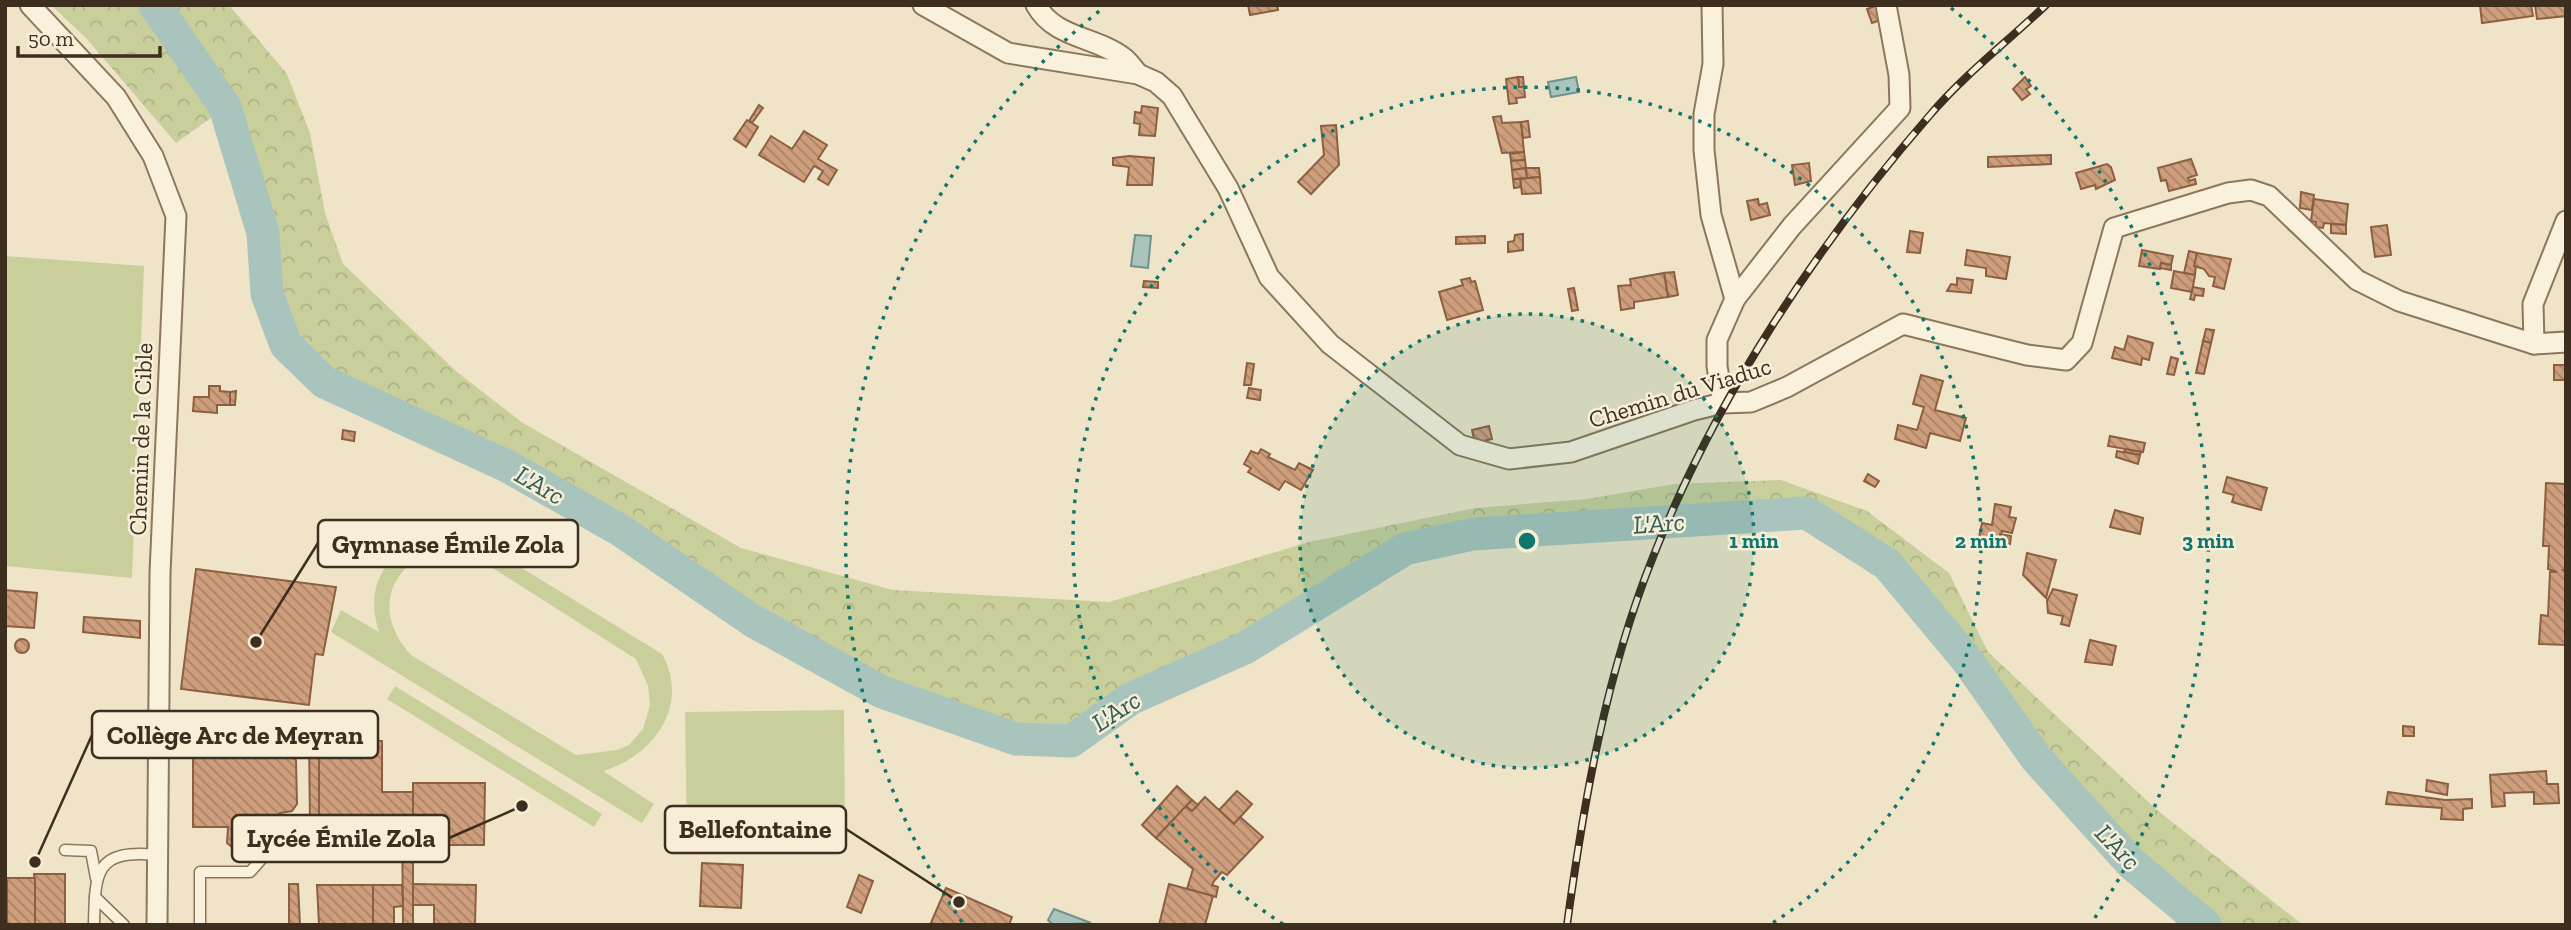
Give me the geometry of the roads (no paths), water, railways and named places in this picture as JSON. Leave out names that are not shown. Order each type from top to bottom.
[{"type":"street","name":"Chemin de la Cible","points":[[30,5],[116,97],[137,135],[153,156],[176,216],[160,573],[157,925]]},
{"type":"street","name":"Chemin du Viaduc","points":[[923,5],[1008,52],[1138,75],[1156,82],[1172,96],[1228,188],[1269,277],[1330,344],[1460,445],[1509,459],[1570,452],[1723,403],[1751,402],[1787,387],[1903,324],[2027,355],[2066,360],[2081,343],[2113,228],[2228,193],[2251,190],[2269,196],[2357,280],[2399,301],[2534,344],[2566,342]]},
{"type":"street","points":[[1036,5],[1043,18],[1065,32],[1124,57],[1138,75]]},
{"type":"street","points":[[1712,5],[1713,64],[1704,114],[1704,150],[1711,215],[1735,299]]},
{"type":"street","points":[[1723,403],[1717,366],[1717,340],[1735,299],[1792,226],[1900,108],[1899,75],[1886,5]]},
{"type":"street","points":[[2534,344],[2533,304],[2566,221]]},
{"type":"lane","points":[[200,925],[200,872],[250,872],[266,854],[279,849]]},
{"type":"lane","points":[[65,850],[90,851],[96,878],[94,921],[103,925]]},
{"type":"lane","points":[[96,878],[104,864],[117,857],[157,855]]},
{"type":"lane","points":[[95,897],[124,925]]},
{"type":"water","points":[[1576,77],[1579,92],[1551,97],[1548,82]]},
{"type":"water","points":[[1135,235],[1151,236],[1148,268],[1131,266]]},
{"type":"water","points":[[1054,909],[1091,923],[1053,925],[1048,920]]},
{"type":"waterway","name":"L'Arc","points":[[155,5],[225,107],[263,233],[267,294],[286,345],[324,382],[507,466],[620,530],[753,621],[882,692],[1016,739],[1071,741],[1130,699],[1245,648],[1405,549],[1473,534],[1807,513],[1887,564],[1967,660],[2036,758],[2131,863],[2205,925]]},
{"type":"railway","points":[[1567,925],[1589,784],[1622,646],[1653,557],[1678,497],[1707,439],[1773,325],[1848,216],[1888,165],[1957,86],[2046,5]]},
{"type":"place","name":"Gymnase Émile Zola","points":[[256,642]]},
{"type":"place","name":"Lycée Émile Zola","points":[[522,806]]},
{"type":"place","name":"Collège Arc de Meyran","points":[[35,862]]},
{"type":"place","name":"Bellefontaine","points":[[959,902]]}]
